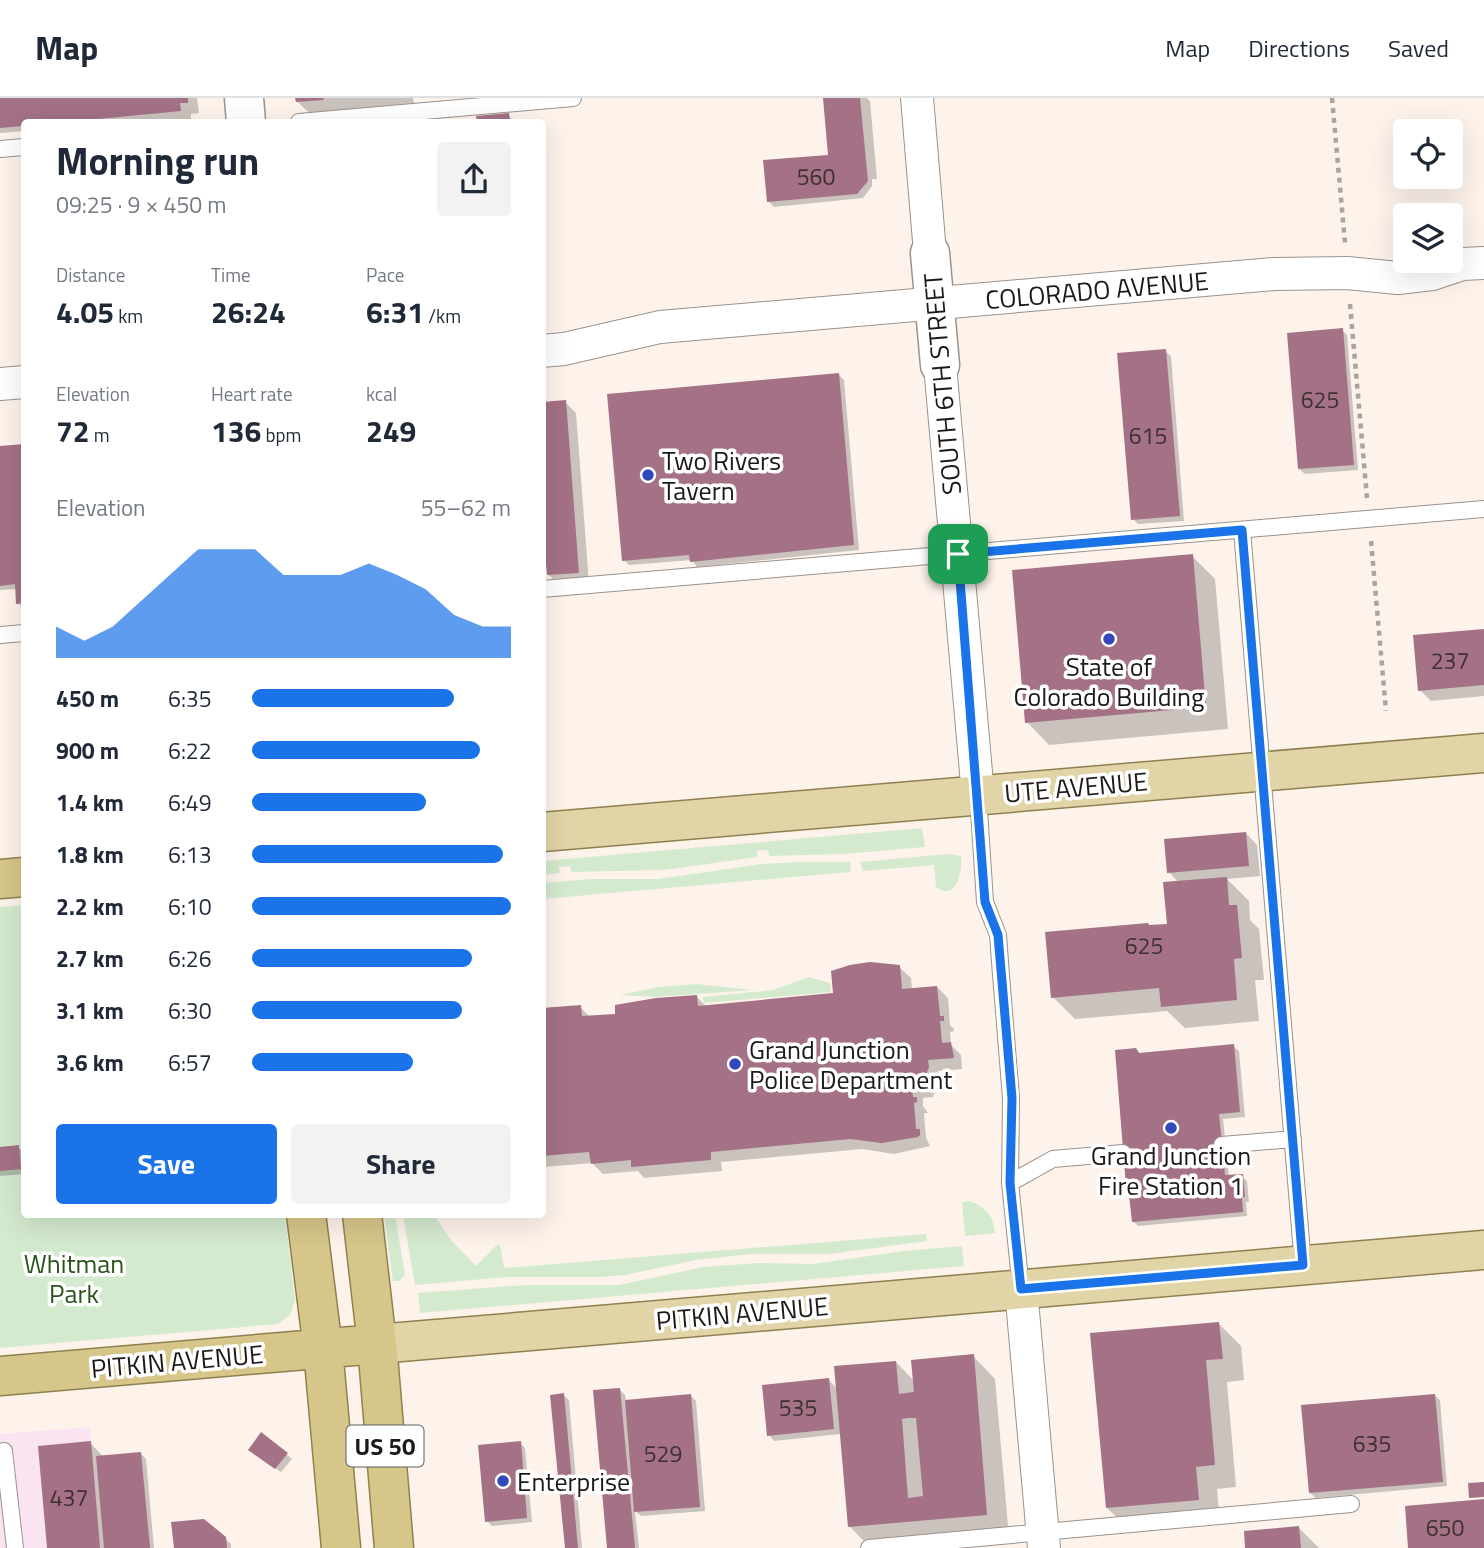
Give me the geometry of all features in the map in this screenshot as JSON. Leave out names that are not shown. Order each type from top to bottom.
[{"type":"highway","points":[[0,879],[21,877]]},
{"type":"highway","name":"US 50","points":[[307,1218],[323,1349],[341,1548]]},
{"type":"highway","name":"US 50","points":[[362,1218],[377,1344],[394,1548]]},
{"type":"highway","name":"PITKIN AVENUE","points":[[0,1376],[377,1344]]},
{"type":"main road","name":"UTE AVENUE","points":[[546,832],[1484,753]]},
{"type":"main road","name":"PITKIN AVENUE","points":[[377,1344],[1484,1250]]},
{"type":"street","points":[[244,98],[246,119]]},
{"type":"street","name":"SOUTH 6TH STREET","points":[[917,98],[978,795]]},
{"type":"street","name":"COLORADO AVENUE","points":[[546,351],[660,327],[1274,274],[1347,273],[1398,278],[1432,274],[1462,264],[1484,263]]},
{"type":"street","points":[[0,384],[21,382]]},
{"type":"street","points":[[1021,1289],[1043,1541]]},
{"type":"lane","points":[[333,119],[573,98]]},
{"type":"lane","points":[[0,149],[21,147]]},
{"type":"lane","points":[[546,589],[1484,509]]},
{"type":"lane","points":[[1242,530],[1303,1265]]},
{"type":"lane","points":[[0,635],[21,633]]},
{"type":"lane","points":[[978,795],[985,902],[998,935],[1012,1098],[1010,1183],[1021,1289]]},
{"type":"lane","points":[[1222,1145],[1293,1139]]},
{"type":"lane","points":[[1010,1183],[1053,1159],[1123,1153]]},
{"type":"lane","points":[[0,1452],[4,1451],[15,1548]]},
{"type":"lane","points":[[869,1548],[1043,1541],[1351,1504]]},
{"type":"path","points":[[1332,98],[1387,711]]},
{"type":"shaded area","points":[[90,1427],[100,1548],[0,1548],[0,1434]]},
{"type":"green space","points":[[922,828],[925,847],[843,854],[769,856],[768,850],[757,851],[757,857],[664,870],[571,872],[570,866],[559,867],[560,873],[546,875],[546,861]]},
{"type":"green space","points":[[948,854],[961,856],[961,869],[954,887],[943,891],[936,887],[934,865],[863,871],[860,862]]},
{"type":"green space","points":[[851,862],[850,872],[546,899],[546,883],[590,879],[658,879],[762,864]]},
{"type":"green space","name":"Whitman Park","points":[[21,905],[21,1218],[285,1218],[295,1301],[290,1315],[278,1324],[0,1348],[0,907]]},
{"type":"green space","points":[[809,977],[830,983],[831,992],[704,1003],[703,997],[773,990]]},
{"type":"green space","points":[[696,984],[753,990],[654,997],[620,995],[659,987]]},
{"type":"green space","points":[[969,1201],[988,1212],[995,1233],[965,1236],[962,1202]]},
{"type":"green space","points":[[384,1218],[396,1218],[405,1275],[400,1281],[393,1281]]},
{"type":"green space","points":[[404,1218],[436,1218],[451,1240],[476,1266],[500,1245],[504,1268],[926,1234],[927,1241],[829,1254],[752,1254],[696,1260],[625,1275],[602,1277],[507,1277],[415,1285]]},
{"type":"green space","points":[[962,1246],[964,1266],[420,1313],[418,1293],[524,1285],[619,1285],[703,1267],[758,1263],[813,1264]]},
{"type":"building","points":[[0,98],[188,98],[188,103],[180,103],[181,111],[98,119],[21,119],[21,126],[0,128]]},
{"type":"building","points":[[295,98],[323,98],[324,100],[296,102]]},
{"type":"building","points":[[823,98],[860,98],[868,181],[857,194],[767,202],[763,160],[828,155]]},
{"type":"building","points":[[509,113],[510,119],[476,119],[476,116]]},
{"type":"building","points":[[1343,328],[1354,465],[1298,469],[1287,333]]},
{"type":"building","points":[[1166,349],[1180,516],[1131,520],[1117,353]]},
{"type":"building","points":[[839,373],[854,545],[690,562],[689,555],[622,561],[607,394]]},
{"type":"building","points":[[566,400],[579,573],[547,575],[546,402]]},
{"type":"building","points":[[21,444],[21,603],[16,604],[15,584],[0,586],[0,446]]},
{"type":"building","name":"State of Colorado Building","points":[[1193,554],[1206,707],[1025,723],[1012,570]]},
{"type":"building","points":[[1484,629],[1484,685],[1418,691],[1413,635]]},
{"type":"building","points":[[1246,832],[1249,866],[1167,873],[1164,839]]},
{"type":"building","points":[[1227,877],[1229,905],[1237,905],[1242,958],[1234,959],[1237,1000],[1161,1007],[1159,988],[1051,998],[1045,932],[1148,923],[1167,924],[1163,882]]},
{"type":"building","name":"Grand Junction Police Department","points":[[870,962],[900,965],[902,989],[937,986],[940,1016],[944,1016],[944,1021],[940,1021],[942,1043],[951,1042],[954,1058],[928,1060],[929,1067],[922,1086],[912,1087],[913,1097],[917,1097],[917,1102],[914,1103],[916,1129],[920,1129],[918,1137],[882,1143],[850,1139],[711,1152],[711,1160],[631,1167],[631,1160],[591,1164],[589,1152],[546,1156],[546,1008],[581,1005],[582,1016],[615,1014],[615,1005],[656,998],[697,995],[698,1006],[833,993],[831,971]]},
{"type":"building","name":"Grand Junction Fire Station 1","points":[[1234,1044],[1240,1112],[1219,1114],[1225,1175],[1243,1174],[1243,1212],[1132,1222],[1126,1186],[1115,1050],[1136,1048],[1139,1053]]},
{"type":"building","points":[[19,1145],[21,1169],[0,1171],[0,1147]]},
{"type":"building","points":[[1219,1322],[1223,1359],[1206,1360],[1215,1465],[1196,1467],[1199,1500],[1106,1508],[1090,1333]]},
{"type":"building","points":[[974,1354],[987,1515],[848,1527],[834,1366],[896,1361],[899,1394],[914,1392],[911,1360]],"holes":[[[916,1418],[923,1496],[908,1498],[902,1419]]]},
{"type":"building","points":[[829,1378],[834,1429],[767,1436],[762,1385]]},
{"type":"building","points":[[620,1388],[635,1548],[607,1548],[593,1390]]},
{"type":"building","points":[[564,1393],[578,1548],[565,1548],[550,1395]]},
{"type":"building","points":[[691,1394],[700,1507],[634,1512],[625,1400]]},
{"type":"building","points":[[1435,1394],[1443,1482],[1309,1493],[1301,1405]]},
{"type":"building","points":[[261,1432],[288,1453],[275,1469],[248,1450]]},
{"type":"building","points":[[91,1441],[100,1548],[47,1548],[38,1446]]},
{"type":"building","name":"Enterprise","points":[[521,1441],[527,1518],[485,1522],[478,1445]]},
{"type":"building","points":[[141,1452],[150,1548],[104,1548],[96,1456]]},
{"type":"building","points":[[1484,1482],[1484,1497],[1469,1498],[1468,1483]]},
{"type":"building","points":[[1484,1499],[1484,1548],[1408,1548],[1405,1506]]},
{"type":"building","points":[[204,1519],[226,1537],[227,1548],[174,1548],[171,1522]]},
{"type":"building","points":[[1299,1526],[1301,1548],[1245,1548],[1244,1531]]},
{"type":"place","name":"Two Rivers Tavern","points":[[648,475]]},
{"type":"place","name":"State of Colorado Building","points":[[1109,639]]},
{"type":"place","name":"Grand Junction Police Department","points":[[735,1064]]},
{"type":"place","name":"Grand Junction Fire Station 1","points":[[1171,1128]]},
{"type":"place","name":"Enterprise","points":[[503,1481]]},
{"type":"route","points":[[1242,530],[1303,1265],[1021,1289],[1010,1183],[1012,1098],[998,935],[985,902],[958,554],[1242,530]]}]
